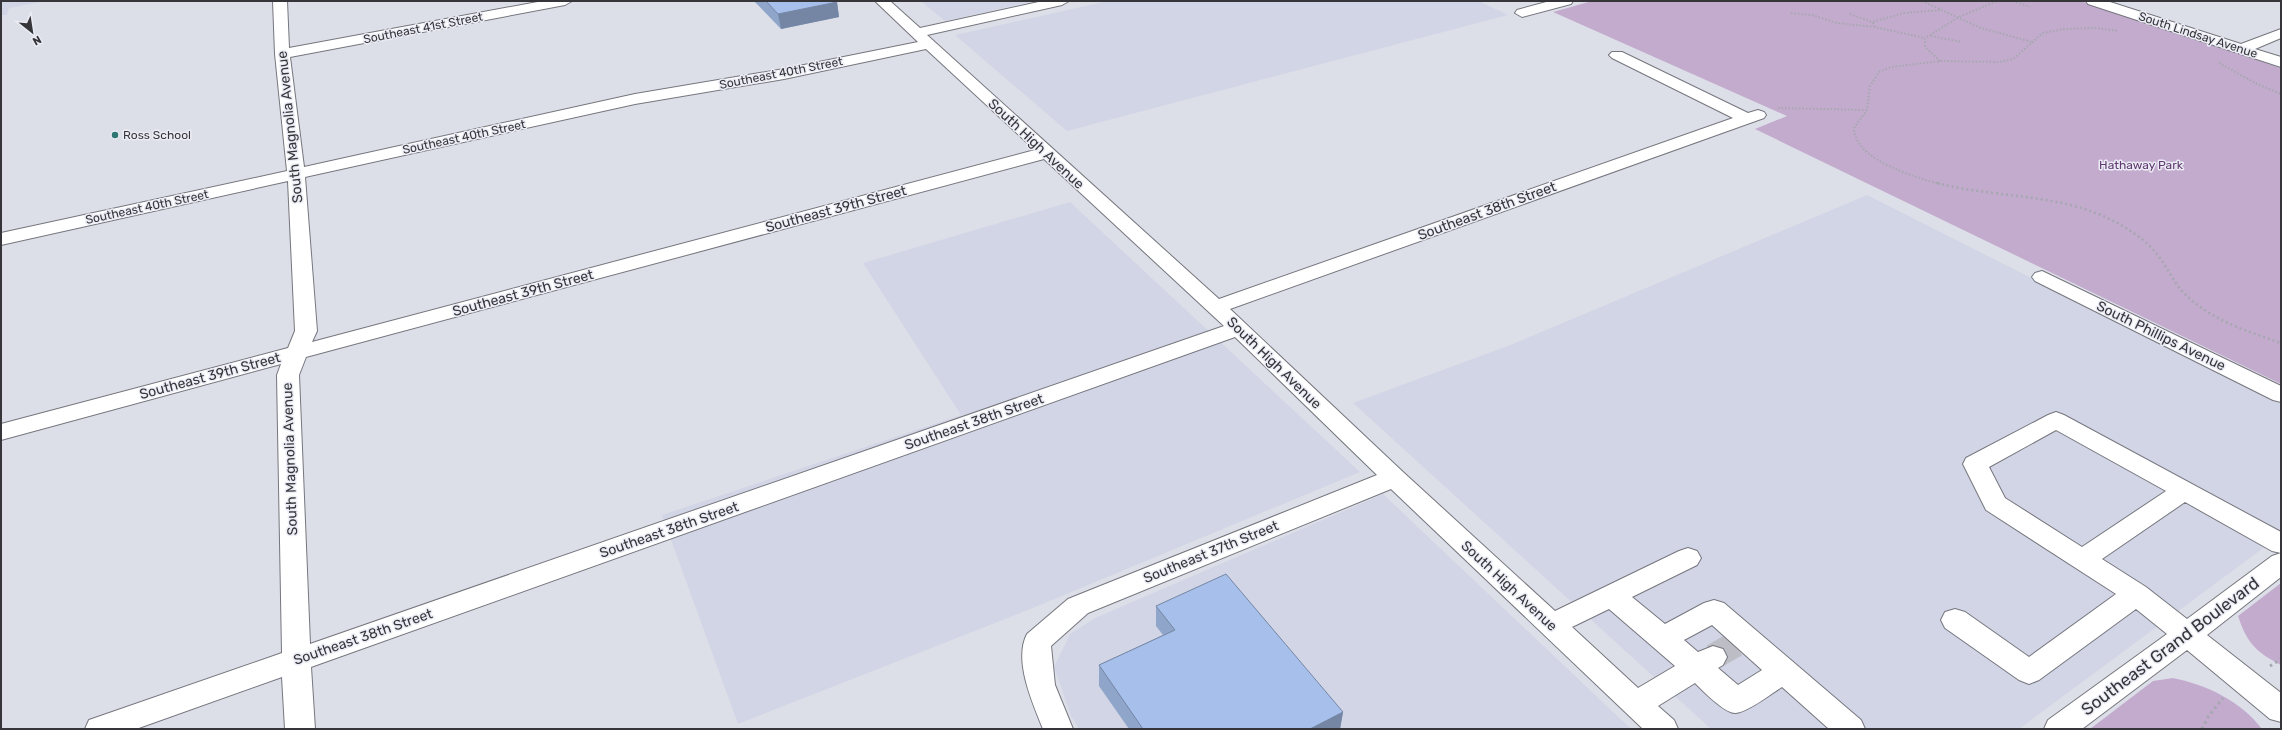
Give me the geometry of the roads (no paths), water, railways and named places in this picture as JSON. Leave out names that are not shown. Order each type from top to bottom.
[{"type":"street","name":"South Magnolia Avenue","points":[[280,1],[282,54],[296,174],[306,331],[288,375],[296,661],[300,729]]},
{"type":"street","name":"Southeast 41st Street","points":[[282,54],[565,1]]},
{"type":"street","name":"South High Avenue","points":[[882,1],[1045,153],[1216,307],[1394,478],[1663,729]]},
{"type":"street","name":"Southeast 40th Street","points":[[1,239],[635,99],[784,74],[1062,1]]},
{"type":"street","points":[[1522,13],[1566,1]]},
{"type":"street","name":"South Lindsay Avenue","points":[[2093,1],[2281,62]]},
{"type":"street","points":[[2242,49],[2281,33]]},
{"type":"street","name":"Southeast 38th Street","points":[[1216,307],[1752,117],[1617,55]]},
{"type":"street","name":"Southeast 39th Street","points":[[1,432],[1045,153]]},
{"type":"street","name":"South Phillips Avenue","points":[[2042,277],[2281,395]]},
{"type":"street","name":"Southeast 38th Street","points":[[100,729],[1238,329]]},
{"type":"street","points":[[2281,544],[2056,420],[1975,464],[1996,504],[2136,594],[2281,710]]},
{"type":"street","name":"Southeast 37th Street","points":[[1058,729],[1040,685],[1037,642],[1078,606],[1394,478]]},
{"type":"street","points":[[2083,559],[2184,491]]},
{"type":"street","points":[[1552,625],[1688,558]]},
{"type":"street","name":"Southeast Grand Boulevard","points":[[2059,729],[2187,635],[2281,562]]},
{"type":"street","points":[[1955,620],[2029,672],[2136,594]]},
{"type":"street","points":[[1612,596],[1664,638],[1705,662],[1736,701],[1784,671]]},
{"type":"street","points":[[1664,638],[1714,611],[1742,641],[1784,671],[1850,729]]},
{"type":"street","points":[[1636,704],[1705,662]]},
{"type":"tunnel","points":[[1713,657],[1737,643]]},
{"type":"place","name":"Ross School","points":[[115,135]]},
{"type":"park label","name":"Hathaway Park","points":[[2141,165]]}]
